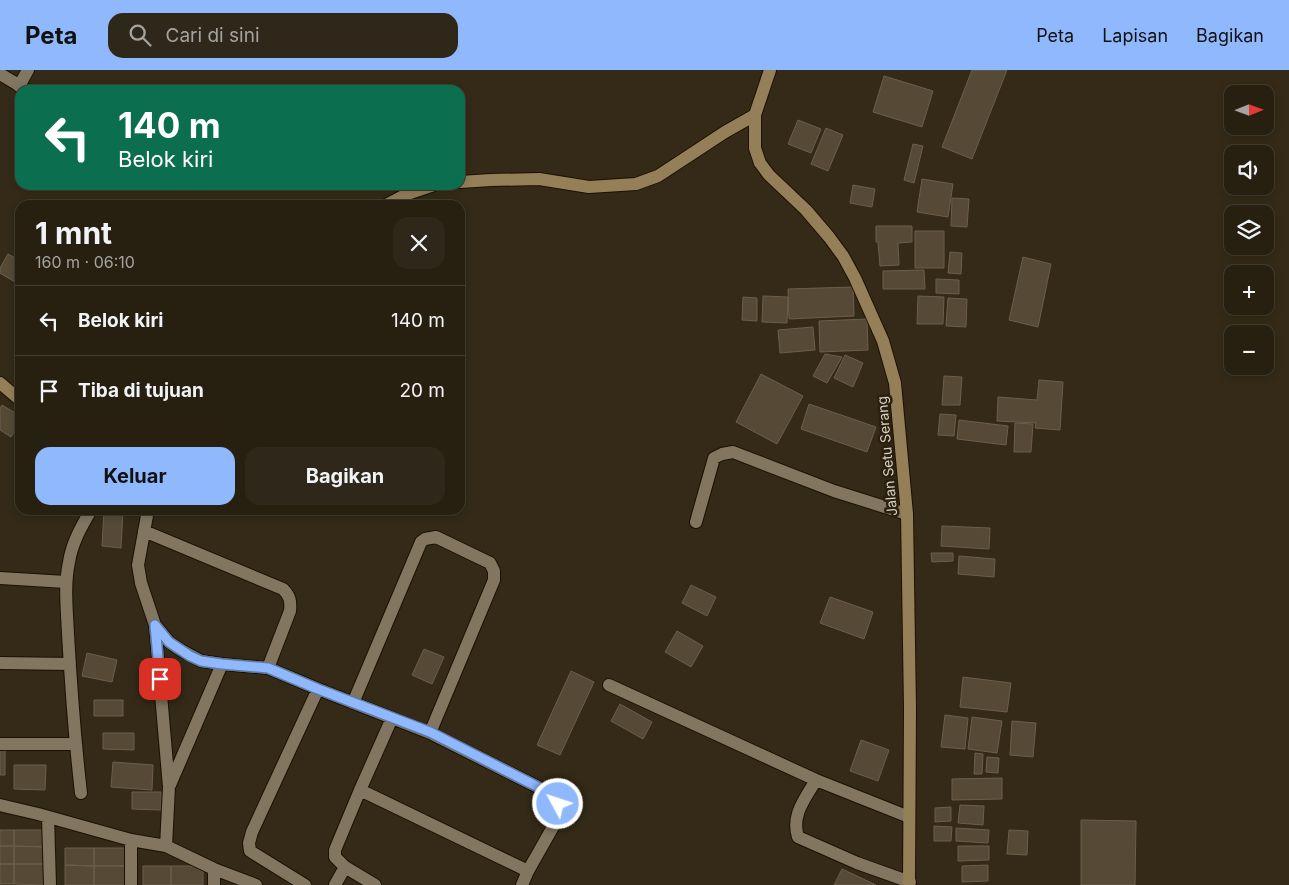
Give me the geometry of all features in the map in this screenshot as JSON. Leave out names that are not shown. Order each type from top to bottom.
[{"type":"street","points":[[24,85],[28,70]]},
{"type":"street","name":"Jalan Setu Serang","points":[[770,70],[755,116],[755,148],[760,162],[769,175],[806,210],[843,256],[855,278],[883,342],[895,382],[907,514],[910,710],[909,884]]},
{"type":"street","points":[[0,74],[18,85]]},
{"type":"street","points":[[465,182],[539,179],[588,187],[636,184],[658,176],[725,132],[755,116]]},
{"type":"street","points":[[396,200],[419,190]]},
{"type":"street","points":[[0,383],[15,396]]},
{"type":"street","points":[[696,522],[714,458],[732,452],[834,490],[907,514]]},
{"type":"street","points":[[81,794],[70,664],[66,582],[73,545],[88,515]]},
{"type":"street","points":[[147,515],[138,565],[141,583],[155,625],[169,787],[166,846]]},
{"type":"street","points":[[144,530],[283,589],[289,596],[290,611],[268,668]]},
{"type":"street","points":[[353,703],[421,542],[425,539],[436,537],[490,563],[494,571],[494,580],[430,732]]},
{"type":"street","points":[[0,578],[66,582]]},
{"type":"street","points":[[155,625],[169,642],[201,661],[268,668],[430,732],[556,797],[559,812],[558,818],[522,885]]},
{"type":"street","points":[[0,663],[70,664]]},
{"type":"street","points":[[169,787],[222,664]]},
{"type":"street","points":[[609,685],[816,780],[909,817]]},
{"type":"street","points":[[305,885],[250,851],[249,843],[252,832],[318,689]]},
{"type":"street","points":[[375,885],[345,867],[335,857],[335,850],[392,718]]},
{"type":"street","points":[[0,744],[76,744]]},
{"type":"street","points":[[816,780],[796,816],[795,829],[798,837],[909,884]]},
{"type":"street","points":[[360,790],[528,871]]},
{"type":"street","points":[[0,805],[131,840],[166,846],[214,869],[256,885]]},
{"type":"street","points":[[48,818],[50,885]]},
{"type":"street","points":[[131,840],[131,885]]},
{"type":"street","points":[[335,885],[345,867]]},
{"type":"street","points":[[214,869],[214,885]]},
{"type":"building","points":[[972,70],[1007,70],[972,159],[942,147]]},
{"type":"building","points":[[884,76],[933,91],[922,127],[873,112]]},
{"type":"building","points":[[798,120],[821,129],[811,153],[788,144]]},
{"type":"building","points":[[826,128],[843,135],[828,171],[811,164]]},
{"type":"building","points":[[913,144],[923,146],[914,183],[904,180]]},
{"type":"building","points":[[922,179],[953,184],[948,217],[917,212]]},
{"type":"building","points":[[853,185],[875,189],[872,207],[850,203]]},
{"type":"building","points":[[952,198],[969,199],[967,227],[951,226]]},
{"type":"building","points":[[876,226],[912,226],[912,242],[898,243],[899,265],[880,266],[878,242],[876,242]]},
{"type":"building","points":[[915,231],[944,231],[944,268],[915,268]]},
{"type":"building","points":[[950,252],[962,253],[961,274],[948,273]]},
{"type":"building","points":[[8,254],[15,258],[15,282],[0,273],[0,268]]},
{"type":"building","points":[[1023,257],[1051,264],[1038,327],[1009,320]]},
{"type":"building","points":[[924,270],[925,289],[883,289],[883,271]]},
{"type":"building","points":[[936,279],[959,280],[959,294],[936,293]]},
{"type":"building","points":[[853,287],[854,316],[789,319],[788,289]]},
{"type":"building","points":[[763,296],[788,297],[787,323],[762,322]]},
{"type":"building","points":[[918,296],[944,297],[943,324],[917,324]]},
{"type":"building","points":[[743,297],[757,298],[757,321],[742,320]]},
{"type":"building","points":[[948,298],[967,299],[966,327],[946,326]]},
{"type":"building","points":[[867,319],[868,350],[820,352],[819,321]]},
{"type":"building","points":[[813,327],[815,350],[780,353],[778,330]]},
{"type":"building","points":[[825,354],[842,357],[827,383],[813,376]]},
{"type":"building","points":[[845,355],[863,363],[853,387],[834,378]]},
{"type":"building","points":[[761,374],[803,396],[777,444],[736,422]]},
{"type":"building","points":[[944,376],[962,377],[960,405],[942,405]]},
{"type":"building","points":[[1039,380],[1063,382],[1060,430],[1035,428],[1036,423],[997,421],[998,397],[1037,400]]},
{"type":"building","points":[[809,404],[876,427],[867,452],[801,429]]},
{"type":"building","points":[[2,405],[15,413],[15,430],[11,437],[0,430],[0,408]]},
{"type":"building","points":[[940,414],[956,415],[954,436],[938,435]]},
{"type":"building","points":[[959,420],[1008,426],[1006,445],[957,439]]},
{"type":"building","points":[[1015,423],[1033,424],[1031,452],[1014,452]]},
{"type":"building","points":[[104,515],[123,515],[121,548],[102,546]]},
{"type":"building","points":[[942,526],[990,528],[989,549],[941,546]]},
{"type":"building","points":[[931,553],[953,553],[953,561],[932,562]]},
{"type":"building","points":[[959,556],[995,559],[994,577],[958,574]]},
{"type":"building","points":[[691,585],[716,597],[707,616],[682,603]]},
{"type":"building","points":[[830,597],[873,612],[864,639],[820,623]]},
{"type":"building","points":[[677,631],[703,646],[691,667],[665,652]]},
{"type":"building","points":[[424,649],[444,657],[432,684],[412,675]]},
{"type":"building","points":[[87,653],[117,660],[112,682],[82,676]]},
{"type":"building","points":[[571,671],[594,682],[560,755],[537,745]]},
{"type":"building","points":[[963,677],[1011,683],[1007,712],[960,707]]},
{"type":"building","points":[[94,700],[123,700],[123,716],[94,716]]},
{"type":"building","points":[[620,704],[652,722],[643,739],[611,721]]},
{"type":"building","points":[[945,715],[968,718],[965,749],[941,747]]},
{"type":"building","points":[[972,717],[1002,721],[997,753],[968,749]]},
{"type":"building","points":[[1012,721],[1036,723],[1033,757],[1010,755]]},
{"type":"building","points":[[103,733],[134,733],[134,750],[103,749]]},
{"type":"building","points":[[861,740],[889,750],[878,781],[850,771]]},
{"type":"building","points":[[0,750],[5,750],[5,775],[0,775]]},
{"type":"building","points":[[975,753],[983,754],[982,774],[974,774]]},
{"type":"building","points":[[987,757],[999,758],[998,773],[986,772]]},
{"type":"building","points":[[113,762],[153,765],[152,790],[111,787]]},
{"type":"building","points":[[14,765],[46,765],[45,790],[14,789]]},
{"type":"building","points":[[1002,778],[1002,799],[952,800],[952,779]]},
{"type":"building","points":[[132,792],[161,792],[161,810],[132,809]]},
{"type":"building","points":[[960,805],[984,806],[983,825],[958,823]]},
{"type":"building","points":[[951,807],[951,821],[935,822],[935,808]]},
{"type":"building","points":[[1081,820],[1136,821],[1135,885],[1081,885]]},
{"type":"building","points":[[934,826],[952,827],[951,841],[934,841]]},
{"type":"building","points":[[956,828],[989,830],[988,843],[956,841]]},
{"type":"building","points":[[0,830],[14,830],[14,846],[0,846]]},
{"type":"building","points":[[14,830],[45,830],[45,847],[14,846]]},
{"type":"building","points":[[1009,830],[1028,831],[1027,855],[1007,854]]},
{"type":"building","points":[[0,846],[14,846],[14,864],[0,864]]},
{"type":"building","points":[[14,846],[45,847],[45,864],[14,864]]},
{"type":"building","points":[[958,846],[989,846],[989,860],[958,861]]},
{"type":"building","points":[[65,848],[94,848],[94,866],[65,865]]},
{"type":"building","points":[[94,848],[125,848],[125,866],[94,866]]},
{"type":"building","points":[[0,864],[14,864],[14,884],[0,884]]},
{"type":"building","points":[[14,864],[45,864],[45,885],[14,884]]},
{"type":"building","points":[[65,865],[94,866],[94,885],[65,885]]},
{"type":"building","points":[[988,865],[988,881],[962,882],[962,866]]},
{"type":"building","points":[[94,866],[125,866],[125,885],[94,885]]},
{"type":"building","points":[[143,866],[171,866],[171,885],[143,885]]},
{"type":"building","points":[[171,866],[203,866],[203,885],[171,885]]},
{"type":"building","points":[[842,869],[876,885],[834,885]]},
{"type":"route","points":[[160,679],[155,625],[169,642],[179,650],[201,661],[268,668],[430,732],[548,792],[556,797],[558,804]]}]
